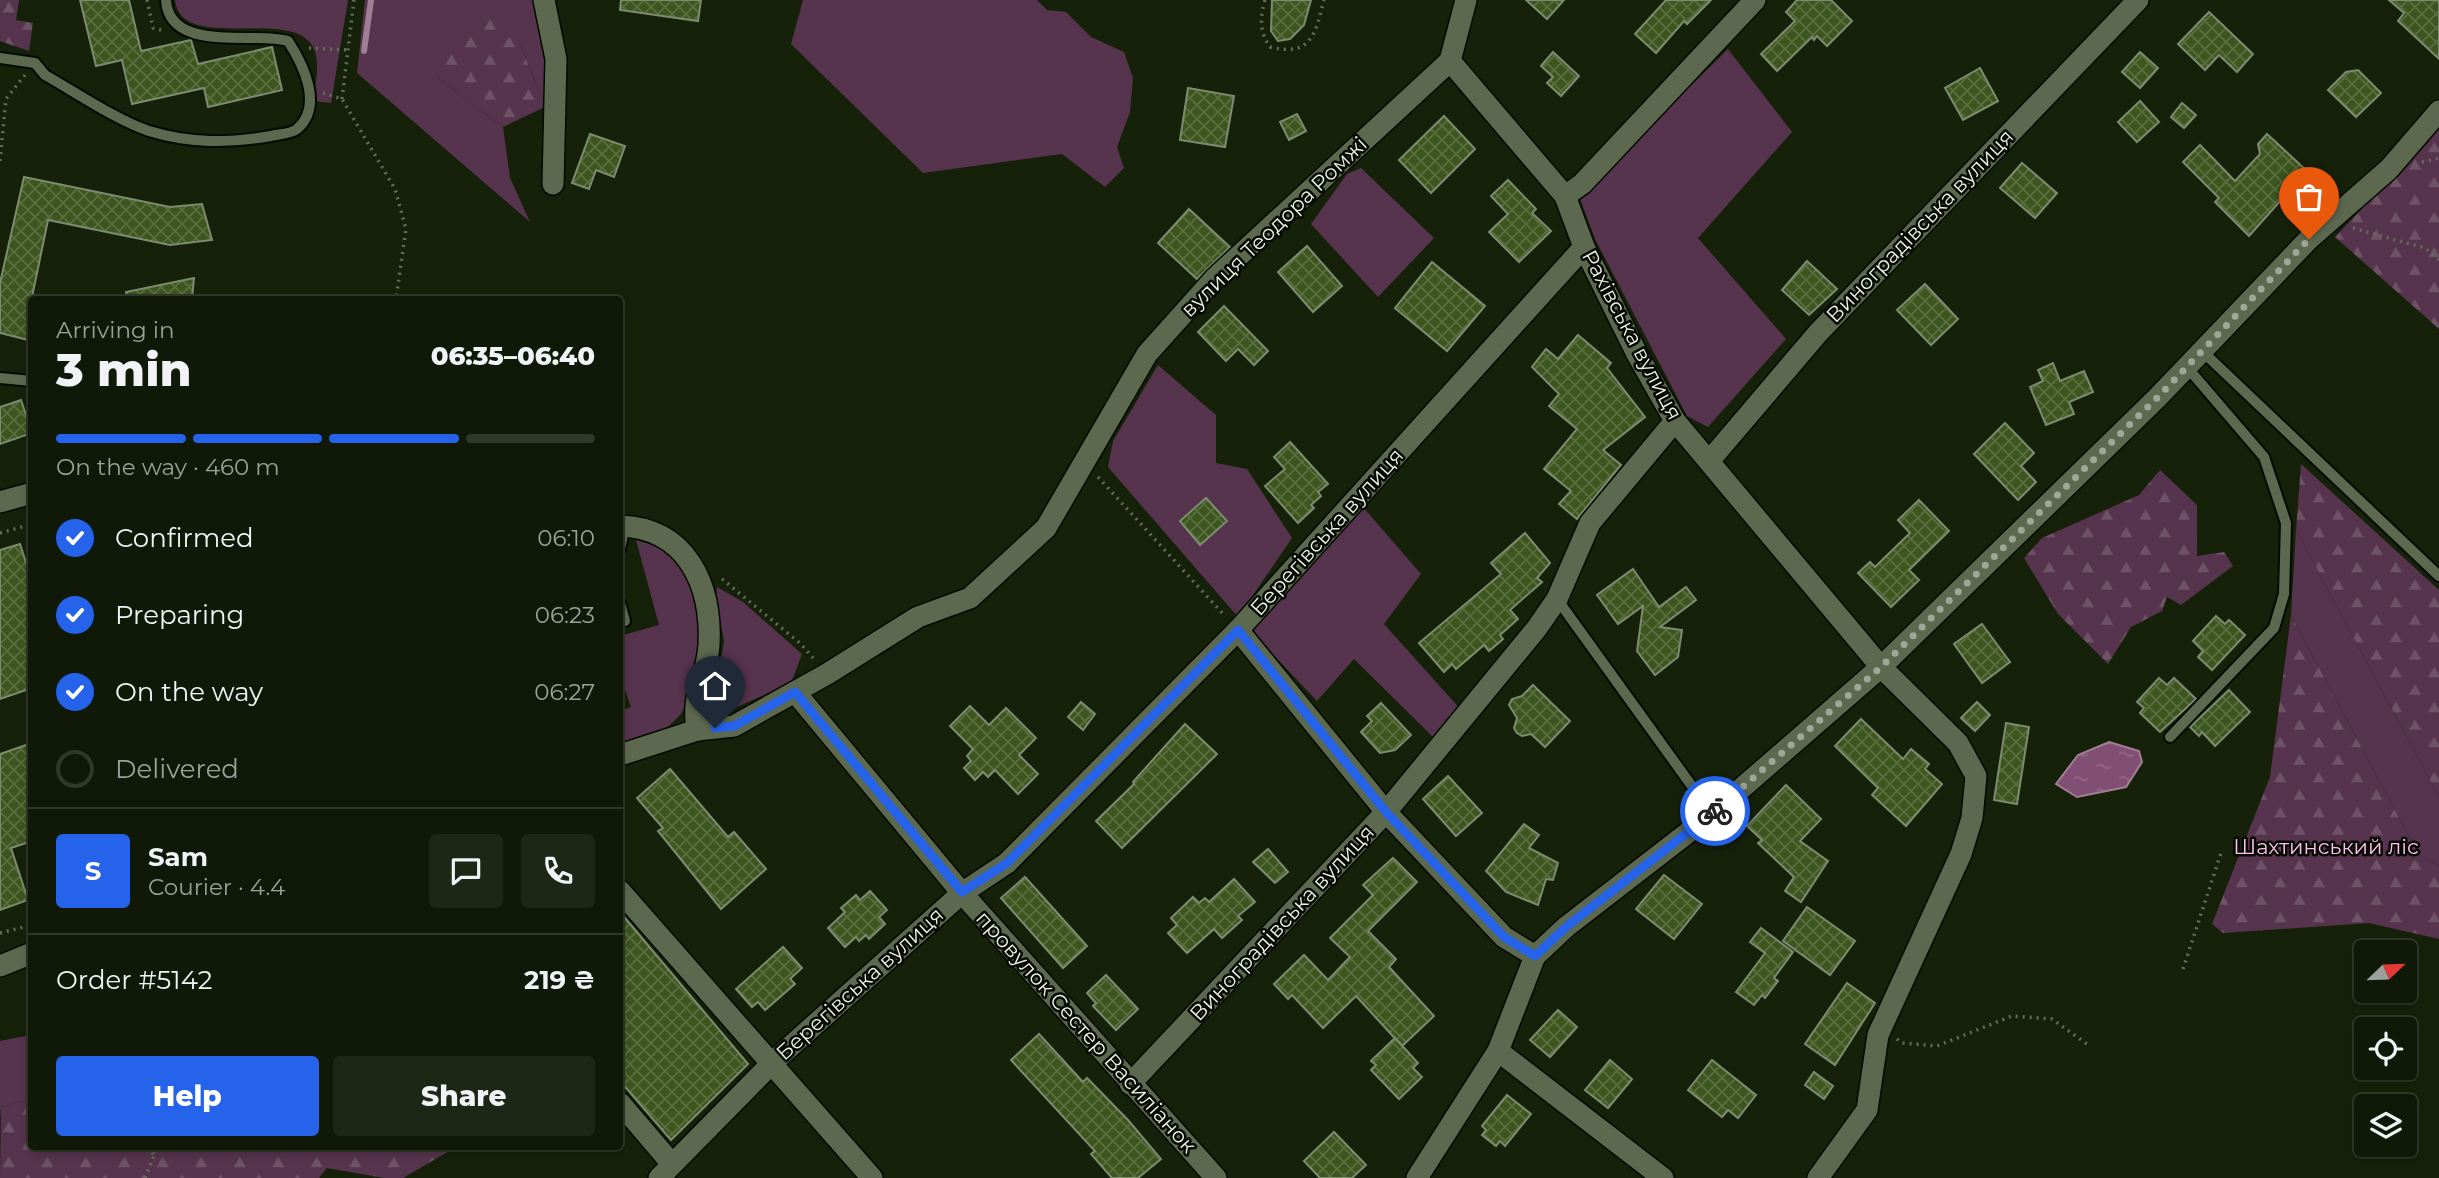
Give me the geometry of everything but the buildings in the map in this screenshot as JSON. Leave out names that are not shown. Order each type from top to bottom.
[{"type":"street","points":[[544,0],[556,59],[552,184]]},
{"type":"street","points":[[1450,61],[1466,0]]},
{"type":"street","points":[[1566,196],[1582,184],[1755,0]]},
{"type":"street","name":"Виноградівська вулиця","points":[[1710,460],[1818,333],[2138,0]]},
{"type":"street","name":"Рахівська вулиця","points":[[1450,61],[1566,196],[1584,247],[1637,354],[1675,421],[1881,667],[1958,743],[1976,776],[1972,818],[1961,854],[1882,1026],[1867,1110],[1818,1178]]},
{"type":"street","name":"вулиця Теодора Ромжі","points":[[623,754],[697,730],[734,726],[827,674],[918,617],[970,598],[1046,528],[1147,354],[1215,278],[1450,61]]},
{"type":"street","points":[[1417,1178],[1498,1051],[1535,956],[1566,927],[1712,814],[1881,667],[2202,351],[2320,229],[2389,169],[2439,111]]},
{"type":"street","name":"Берегівська вулиця","points":[[665,1171],[773,1062],[962,892],[1007,863],[1238,630],[1584,247]]},
{"type":"street","name":"Виноградівська вулиця","points":[[1130,1084],[1386,812],[1537,628],[1557,599],[1590,523],[1675,421]]},
{"type":"street","points":[[0,502],[28,494]]},
{"type":"street","points":[[623,526],[653,534],[679,547],[694,567],[704,595],[709,627],[709,648],[693,706],[697,730]]},
{"type":"street","points":[[1238,630],[1386,812],[1504,937],[1535,956]]},
{"type":"street","name":"провулок Сестер Василіанок","points":[[795,692],[962,892],[1216,1178]]},
{"type":"street","points":[[623,894],[773,1062],[872,1178]]},
{"type":"street","points":[[0,966],[28,955]]},
{"type":"street","points":[[1498,1051],[1663,1178]]},
{"type":"street","points":[[623,1108],[665,1171]]},
{"type":"lane","points":[[0,58],[35,63],[45,75],[148,131],[198,141],[228,143],[295,131],[306,118],[310,99],[305,74],[288,41],[275,37],[216,38],[197,33],[179,25],[171,16],[166,0]]},
{"type":"lane","points":[[2202,351],[2439,576]]},
{"type":"lane","points":[[2170,737],[2274,628],[2284,594],[2286,523],[2264,457],[2186,366]]},
{"type":"lane","points":[[0,378],[28,381]]},
{"type":"lane","points":[[1557,599],[1712,814]]},
{"type":"lane","points":[[623,614],[625,621]]},
{"type":"path","points":[[354,0],[342,99],[395,189],[406,229],[396,296]]},
{"type":"path","points":[[1265,0],[1260,20],[1264,37],[1270,47],[1286,51],[1302,48],[1315,35],[1324,0]]},
{"type":"path","points":[[292,47],[349,50]]},
{"type":"path","points":[[0,161],[6,99],[35,63]]},
{"type":"path","points":[[2320,229],[2344,226],[2425,248],[2439,260]]},
{"type":"path","points":[[1084,462],[1238,630]]},
{"type":"path","points":[[0,533],[28,525]]},
{"type":"path","points":[[694,567],[721,578],[801,644],[827,674]]},
{"type":"path","points":[[2183,969],[2222,850]]},
{"type":"path","points":[[0,933],[28,926]]},
{"type":"path","points":[[1882,1026],[1902,1044],[1937,1046],[2012,1016],[2052,1019],[2087,1044]]},
{"type":"path","points":[[151,1150],[154,1156]]},
{"type":"path","points":[[145,1178],[156,1150]]},
{"type":"green space","points":[[0,0],[19,0],[16,20],[33,23],[29,51],[0,41]]},
{"type":"green space","points":[[175,0],[348,0],[331,103],[313,101],[317,60],[313,47],[301,35],[283,30],[216,28],[196,24],[182,16]]},
{"type":"green space","points":[[365,0],[537,0],[550,85],[545,107],[519,41],[432,73],[503,127],[510,178],[530,222],[357,73]]},
{"type":"green space","points":[[803,0],[1037,0],[1047,10],[1066,12],[1091,37],[1124,52],[1133,78],[1130,112],[1117,147],[1124,168],[1105,187],[1062,154],[923,173],[791,44]]},
{"type":"green space","points":[[488,12],[519,41],[545,107],[503,127],[432,73],[462,24]]},
{"type":"green space","points":[[1728,49],[1792,132],[1698,238],[1786,339],[1708,427],[1687,416],[1595,239],[1579,196]]},
{"type":"green space","points":[[2439,128],[2439,329],[2335,237]]},
{"type":"green space","points":[[1361,168],[1434,238],[1378,297],[1311,224],[1347,174]]},
{"type":"green space","points":[[1158,365],[1216,415],[1216,463],[1247,469],[1292,538],[1238,617],[1108,467],[1113,441]]},
{"type":"green space","name":"Шахтинський ліс","points":[[2301,464],[2439,590],[2439,797],[2296,530]]},
{"type":"green space","points":[[2160,470],[2197,505],[2197,556],[2224,552],[2233,566],[2181,605],[2167,597],[2162,611],[2131,627],[2108,664],[2058,614],[2024,558],[2042,538],[2139,495]]},
{"type":"green space","points":[[1363,507],[1421,574],[1384,624],[1462,711],[1434,738],[1354,659],[1317,701],[1248,628]]},
{"type":"green space","points":[[2296,530],[2439,797],[2439,865],[2419,855],[2291,615]]},
{"type":"green space","points":[[636,540],[664,548],[688,575],[703,630],[690,695],[681,714],[664,731],[623,746],[623,710],[631,707],[623,684],[623,635],[659,625]]},
{"type":"green space","points":[[717,587],[743,602],[802,654],[791,683],[712,718],[724,641],[716,598]]},
{"type":"green space","name":"Шахтинський ліс","points":[[2291,615],[2419,855],[2439,865],[2439,939],[2369,923],[2223,933],[2212,924],[2270,777]]},
{"type":"green space","points":[[28,1036],[28,1100],[1,1107],[0,1117],[0,1041]]},
{"type":"green space","points":[[28,1100],[28,1150],[451,1150],[403,1178],[384,1178],[327,1168],[319,1178],[0,1178],[1,1107]]},
{"type":"water","points":[[2109,742],[2139,751],[2142,762],[2126,787],[2077,797],[2056,784],[2078,755]]},
{"type":"waterway","points":[[364,51],[371,0]]},
{"type":"way so far","points":[[1715,811],[1881,667],[2158,397],[2309,239]]},
{"type":"route","points":[[715,728],[734,726],[795,692],[962,892],[1007,863],[1238,630],[1386,812],[1504,937],[1535,956],[1566,927],[1715,811]]}]
